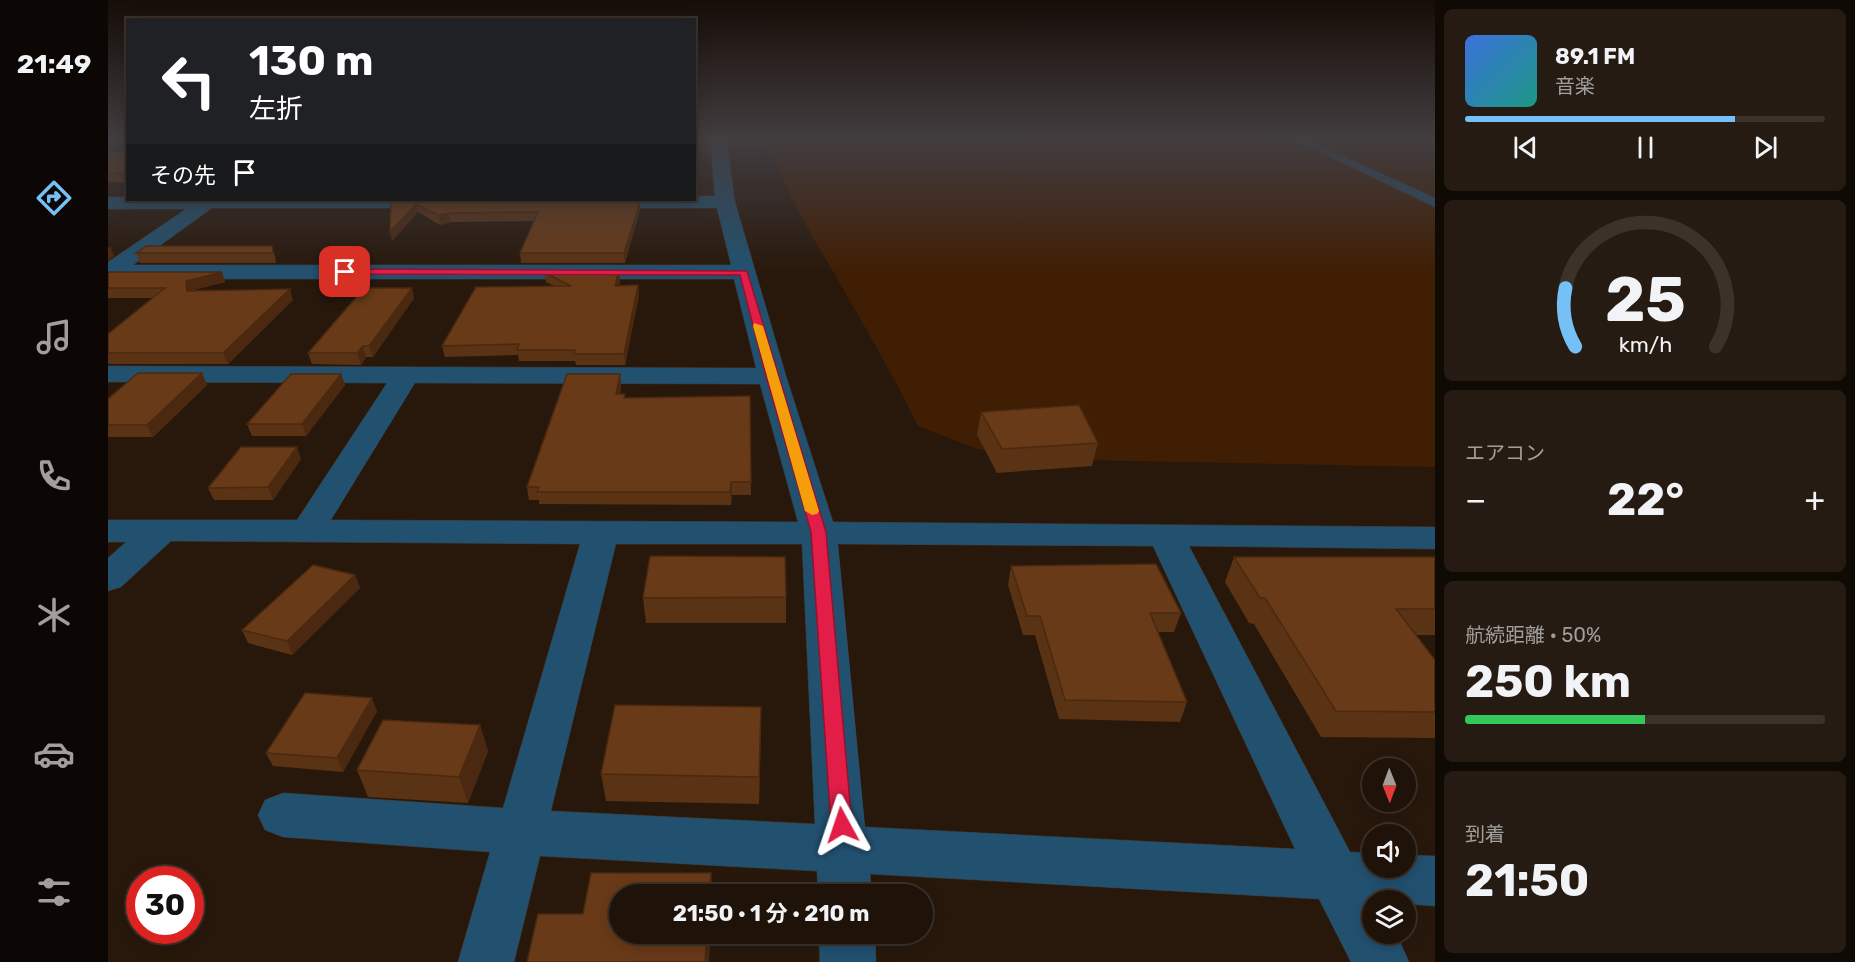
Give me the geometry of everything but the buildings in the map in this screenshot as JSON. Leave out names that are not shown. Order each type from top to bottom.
[{"type":"street","points":[[721,183],[771,376],[819,532],[844,871]]},
{"type":"street","points":[[109,273],[209,201]]},
{"type":"street","points":[[108,203],[454,202]]},
{"type":"street","points":[[572,202],[725,202]]},
{"type":"street","points":[[109,273],[744,273]]},
{"type":"street","points":[[108,374],[771,376]]},
{"type":"street","points":[[307,531],[406,375]]},
{"type":"street","points":[[108,578],[162,530]]},
{"type":"street","points":[[108,531],[601,534],[819,532],[1435,538]]},
{"type":"street","points":[[486,962],[601,534]]},
{"type":"street","points":[[1165,534],[1335,876],[1381,962]]},
{"type":"street","points":[[283,815],[521,832],[844,871],[1335,876],[1435,881]]},
{"type":"street","points":[[847,944],[848,962]]},
{"type":"lane","points":[[1392,183],[1435,203]]},
{"type":"shaded area","points":[[785,183],[1435,183],[1435,467],[1079,460],[978,449],[918,426],[878,349],[796,207]]},
{"type":"slow traffic","points":[[758,326],[812,511]]},
{"type":"route","points":[[345,272],[744,273],[771,376],[819,532],[842,825]]}]
